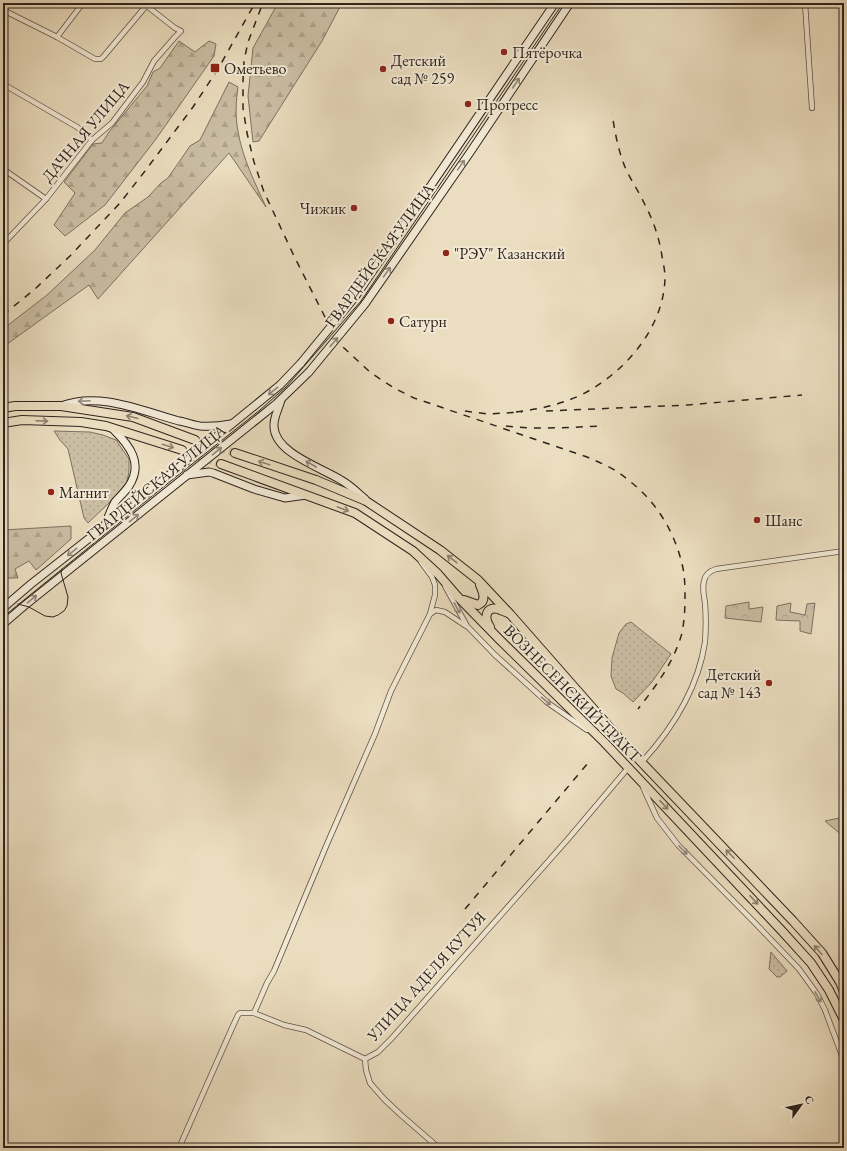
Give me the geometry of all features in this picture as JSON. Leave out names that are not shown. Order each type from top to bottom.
[{"type":"main road","name":"ГВАРДЕЙСКАЯ УЛИЦА","points":[[3,608],[280,385],[355,297],[555,3]]},
{"type":"main road","name":"ГВАРДЕЙСКАЯ УЛИЦА","points":[[3,624],[282,398],[309,372],[365,304],[471,151],[570,3]]},
{"type":"main road","points":[[459,143],[471,151]]},
{"type":"main road","points":[[282,398],[274,427],[275,434],[279,441],[286,448],[310,465],[340,479],[366,501]]},
{"type":"main road","points":[[61,406],[70,402],[81,400],[99,400],[138,408],[198,426],[215,427],[231,424]]},
{"type":"main road","points":[[3,408],[15,406],[61,406],[133,417],[195,440]]},
{"type":"main road","points":[[3,423],[22,420],[81,422],[106,426],[182,450]]},
{"type":"main road","points":[[104,526],[115,503],[129,486],[135,471],[133,456],[130,449],[124,440],[113,429]]},
{"type":"main road","name":"ВОЗНЕСЕНСКИЙ ТРАКТ","points":[[235,454],[316,480],[366,501],[440,550],[478,580],[510,614],[626,746],[822,953],[842,981],[844,992]]},
{"type":"main road","name":"ВОЗНЕСЕНСКИЙ ТРАКТ","points":[[221,464],[355,514],[413,551],[438,574],[458,597],[642,781],[782,931],[811,963],[829,990],[844,1020]]},
{"type":"main road","points":[[187,476],[209,472],[254,489],[285,498],[307,495]]},
{"type":"main road","points":[[458,597],[470,603],[478,605],[481,604],[484,600],[484,593],[478,580]]},
{"type":"main road","points":[[499,638],[488,624],[486,618],[487,612],[496,608],[510,614]]},
{"type":"street","points":[[57,37],[84,3]]},
{"type":"street","points":[[805,3],[812,108]]},
{"type":"street","points":[[3,10],[57,37],[95,59],[101,59],[144,4]]},
{"type":"street","name":"ДАЧНАЯ УЛИЦА","points":[[3,244],[46,199],[92,140],[112,123],[143,82],[154,61],[181,31],[144,4]]},
{"type":"street","points":[[3,84],[77,127],[92,140]]},
{"type":"street","points":[[3,169],[46,199]]},
{"type":"street","points":[[179,1148],[238,1015],[240,1013],[254,1013],[267,982],[274,971],[392,691],[430,614],[435,595],[435,585],[432,577],[413,551]]},
{"type":"street","points":[[642,762],[658,744],[676,717],[688,698],[695,682],[702,658],[705,640],[706,614],[703,586],[708,574],[716,569],[844,551]]},
{"type":"street","points":[[438,574],[466,626]]},
{"type":"street","points":[[430,614],[436,610],[445,612],[466,626],[495,655],[548,703],[604,742]]},
{"type":"street","name":"УЛИЦА АДЕЛЯ КУТУЯ","points":[[254,1013],[284,1025],[306,1030],[365,1059],[378,1052],[568,839],[628,768]]},
{"type":"street","points":[[642,781],[657,818],[678,845],[799,969],[817,994],[825,1010],[844,1061]]},
{"type":"street","points":[[365,1059],[366,1070],[370,1083],[384,1099],[439,1148]]},
{"type":"green space","points":[[278,3],[342,3],[322,41],[259,141],[253,142],[248,96],[253,48]]},
{"type":"green space","points":[[179,41],[195,52],[209,41],[216,44],[214,56],[156,139],[105,205],[65,236],[54,225],[75,193],[64,182],[93,144],[102,143],[109,132],[147,86],[153,72],[160,68]]},
{"type":"green space","points":[[229,82],[238,87],[236,114],[240,141],[249,170],[266,207],[229,153],[98,299],[89,285],[3,347],[3,329],[47,295],[95,250],[125,213],[148,197],[168,178],[190,146],[200,140]]},
{"type":"green space","points":[[54,431],[90,432],[103,435],[116,440],[129,459],[127,482],[110,502],[88,523],[84,518],[68,449]]},
{"type":"green space","points":[[71,526],[71,539],[36,570],[29,561],[15,569],[18,578],[3,578],[3,530]]},
{"type":"green space","points":[[749,602],[749,609],[763,607],[761,622],[725,618],[726,606]]},
{"type":"green space","points":[[791,603],[790,612],[805,615],[807,604],[815,603],[811,634],[800,631],[800,621],[776,620],[777,606]]},
{"type":"green space","points":[[631,622],[671,654],[652,682],[633,702],[616,689],[611,676],[612,658],[619,633],[626,624]]},
{"type":"green space","points":[[844,817],[843,836],[825,821]]},
{"type":"green space","points":[[771,952],[787,971],[780,977],[777,977],[769,969]]},
{"type":"tunnel","points":[[195,440],[235,453]]},
{"type":"tunnel","points":[[182,450],[221,464]]},
{"type":"tram line","points":[[3,617],[260,410],[286,387],[361,301],[563,3]]},
{"type":"tram line","points":[[18,604],[29,607],[45,616],[53,617],[64,611],[67,606],[68,597],[61,573],[62,569]]},
{"type":"railway","points":[[3,315],[35,289],[70,256],[120,203],[193,107],[218,69],[255,3]]},
{"type":"railway","points":[[261,8],[248,42],[244,61],[243,81],[243,108],[254,162],[264,192],[294,256],[328,323],[343,347],[371,373],[394,388],[414,398],[587,457],[613,469],[637,487],[655,506],[674,539],[684,573],[685,604],[683,629],[679,644],[669,664],[638,709]]},
{"type":"railway","points":[[516,412],[557,404],[581,395],[597,386],[627,361],[640,346],[658,312],[663,293],[665,274],[660,244],[651,217],[627,172],[617,141],[612,114]]},
{"type":"railway","points":[[546,411],[688,405],[802,395]]},
{"type":"railway","points":[[465,411],[488,414],[522,412]]},
{"type":"railway","points":[[506,426],[542,428],[604,426]]},
{"type":"railway","points":[[465,909],[588,763]]},
{"type":"place","name":"Пятёрочка","points":[[504,52]]},
{"type":"place","name":"Ометьево","points":[[215,68]]},
{"type":"place","name":"Детский сад № 259","points":[[383,69]]},
{"type":"place","name":"Прогресс","points":[[468,104]]},
{"type":"place","name":"Чижик","points":[[354,208]]},
{"type":"place","name":"\"РЭУ\" Казанский","points":[[446,253]]},
{"type":"place","name":"Сатурн","points":[[391,321]]},
{"type":"place","name":"Магнит","points":[[51,492]]},
{"type":"place","name":"Шанс","points":[[757,520]]},
{"type":"place","name":"Детский сад № 143","points":[[769,683]]}]
